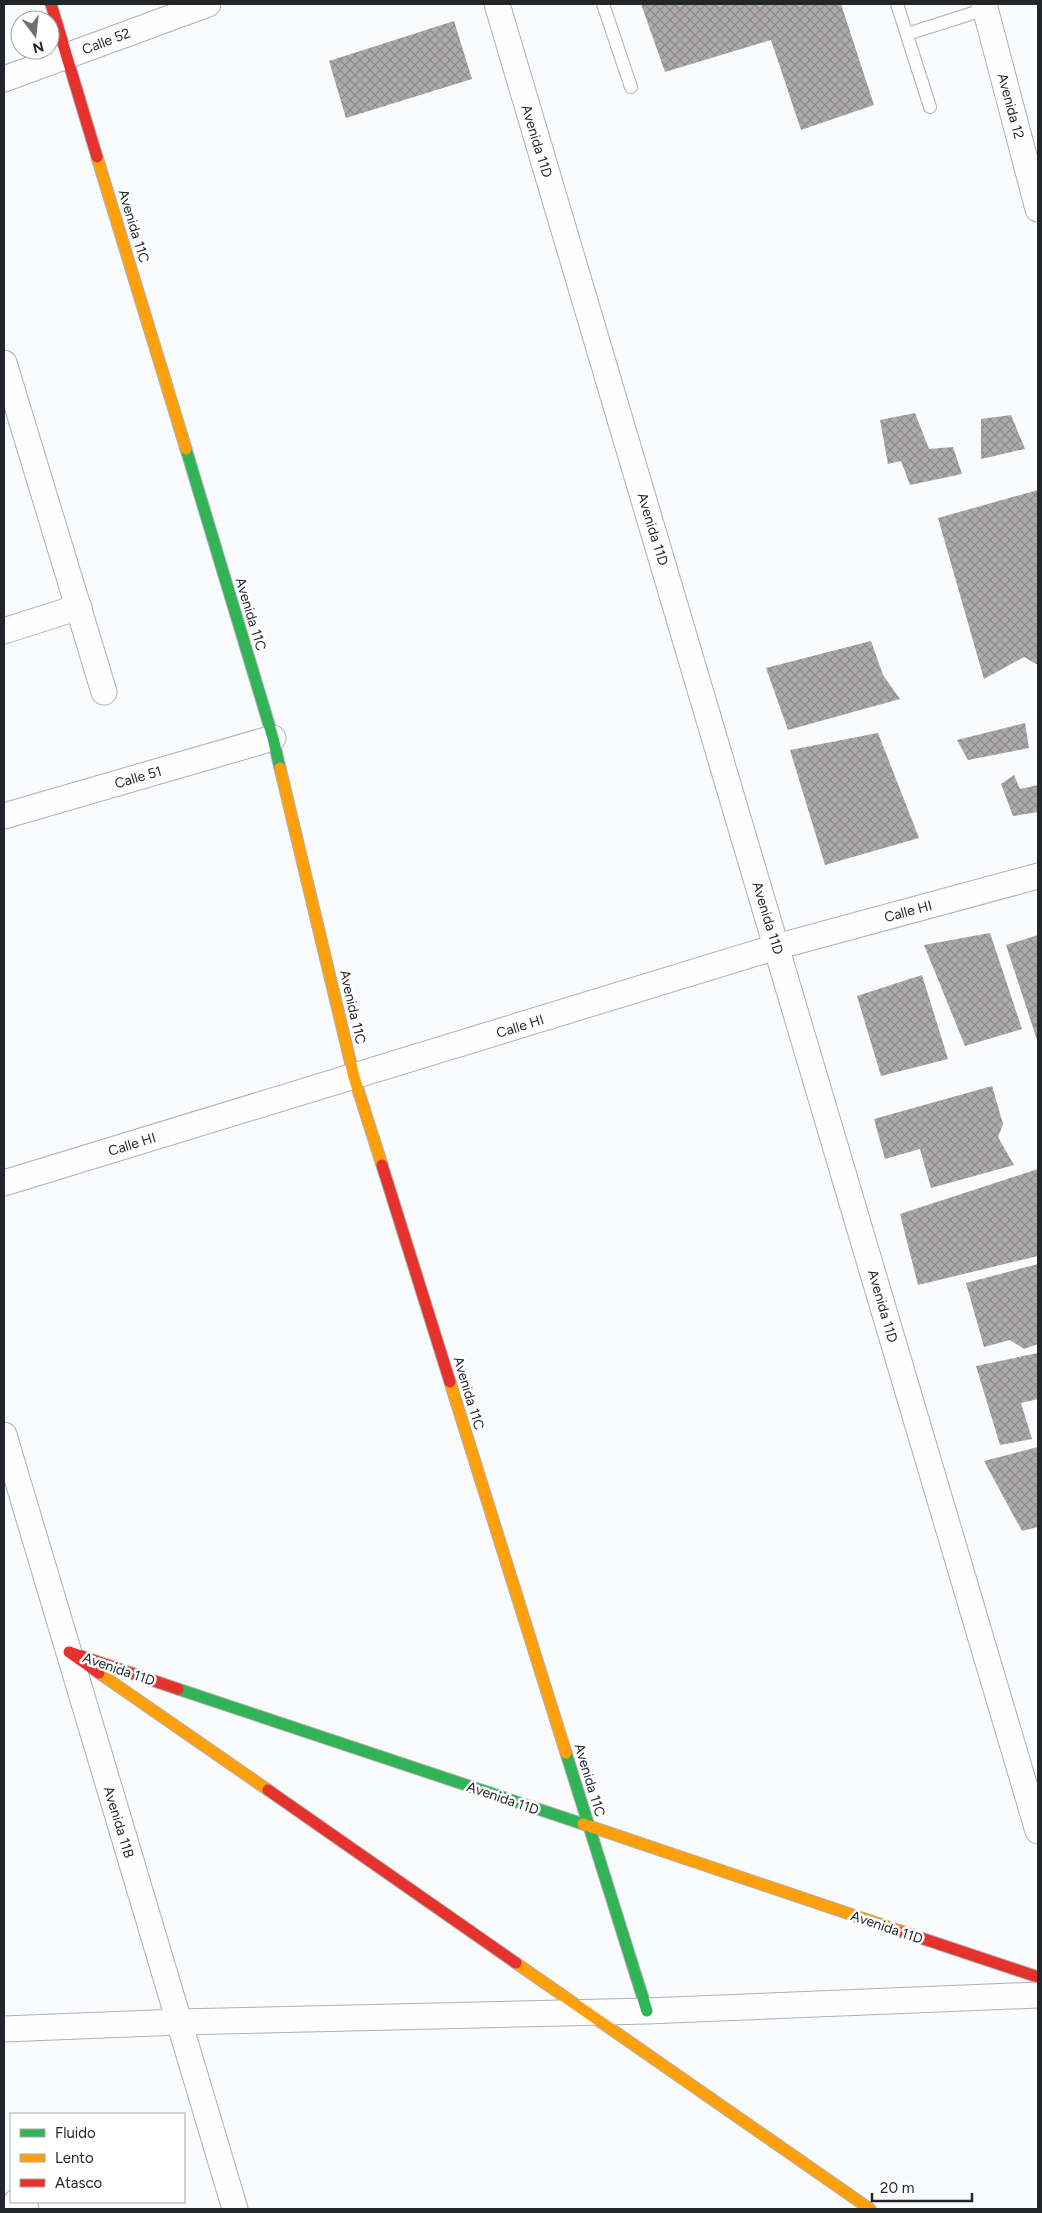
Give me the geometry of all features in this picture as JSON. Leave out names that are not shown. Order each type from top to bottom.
[{"type":"street","name":"Avenida 11C","points":[[50,4],[273,738],[354,1077],[647,2011]]},
{"type":"street","name":"Calle 52","points":[[4,79],[208,4]]},
{"type":"street","name":"Avenida 11D","points":[[497,4],[1038,1832]]},
{"type":"street","name":"Avenida 12","points":[[985,7],[1038,209]]},
{"type":"street","points":[[4,363],[13,420],[79,607],[104,692]]},
{"type":"street","points":[[4,631],[79,607]]},
{"type":"street","name":"Calle 51","points":[[4,816],[273,738]]},
{"type":"street","name":"Calle HI","points":[[4,1182],[776,947],[1038,876]]},
{"type":"street","name":"Avenida 11B","points":[[4,1435],[235,2209]]},
{"type":"street","name":"Avenida 11D","points":[[68,1652],[1038,1977]]},
{"type":"street","name":"Avenida 11D","points":[[68,1652],[870,2209]]},
{"type":"street","points":[[4,2029],[179,2022],[647,2011],[1038,1995]]},
{"type":"lane","points":[[602,4],[631,87]]},
{"type":"lane","points":[[897,4],[930,107]]},
{"type":"lane","points":[[907,34],[985,7]]},
{"type":"building","points":[[641,4],[841,4],[874,105],[801,130],[771,40],[665,72]]},
{"type":"building","points":[[454,21],[472,79],[346,118],[329,61]]},
{"type":"building","points":[[915,413],[929,449],[953,447],[962,474],[910,485],[901,461],[888,464],[880,420]]},
{"type":"building","points":[[1011,415],[1025,449],[981,459],[981,419]]},
{"type":"building","points":[[1038,490],[1038,665],[1024,657],[984,679],[938,518]]},
{"type":"building","points":[[871,641],[883,675],[900,699],[788,730],[766,668]]},
{"type":"building","points":[[1025,723],[1029,748],[968,760],[957,740]]},
{"type":"building","points":[[878,733],[919,838],[825,865],[790,750]]},
{"type":"building","points":[[1014,775],[1020,789],[1038,785],[1038,812],[1013,816],[1001,784]]},
{"type":"building","points":[[990,933],[1022,1029],[965,1046],[924,945]]},
{"type":"building","points":[[1038,935],[1038,1043],[1006,945]]},
{"type":"building","points":[[922,975],[948,1059],[881,1076],[857,996]]},
{"type":"building","points":[[992,1086],[1003,1124],[998,1137],[1014,1165],[931,1188],[920,1149],[885,1159],[874,1119]]},
{"type":"building","points":[[1038,1169],[1038,1256],[918,1285],[900,1214]]},
{"type":"building","points":[[1038,1264],[1038,1344],[1024,1349],[1010,1340],[984,1347],[966,1283]]},
{"type":"building","points":[[1038,1353],[1038,1399],[1021,1403],[1032,1439],[1000,1445],[976,1366]]},
{"type":"building","points":[[1038,1447],[1038,1527],[1022,1531],[984,1461]]},
{"type":"traffic: fast","points":[[186,449],[273,738],[280,768]]},
{"type":"traffic: fast","points":[[178,1689],[583,1824]]},
{"type":"traffic: fast","points":[[566,1753],[647,2011]]},
{"type":"traffic: slow","points":[[97,157],[186,449]]},
{"type":"traffic: slow","points":[[280,768],[354,1077],[382,1165]]},
{"type":"traffic: slow","points":[[450,1382],[566,1753]]},
{"type":"traffic: slow","points":[[99,1673],[268,1790]]},
{"type":"traffic: slow","points":[[583,1824],[903,1932]]},
{"type":"traffic: slow","points":[[516,1963],[870,2209]]},
{"type":"traffic: jam","points":[[51,4],[97,157]]},
{"type":"traffic: jam","points":[[382,1165],[450,1382]]},
{"type":"traffic: jam","points":[[99,1673],[69,1652],[178,1689]]},
{"type":"traffic: jam","points":[[268,1790],[516,1963]]},
{"type":"traffic: jam","points":[[903,1932],[1038,1977]]}]
